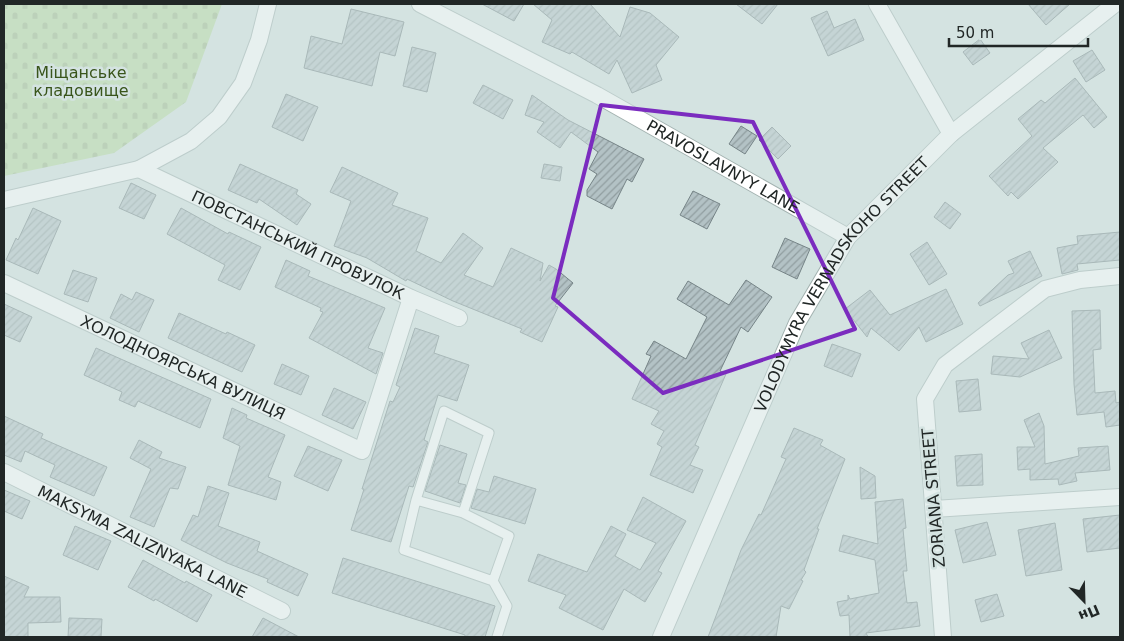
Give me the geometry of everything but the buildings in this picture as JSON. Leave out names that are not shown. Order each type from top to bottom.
[{"type":"street","points":[[4,200],[139,169],[191,141],[219,117],[243,83],[259,40],[268,4]]},
{"type":"street","name":"PRAVOSLAVNYY LANE","points":[[420,4],[566,78],[848,237]]},
{"type":"street","points":[[877,4],[951,134]]},
{"type":"street","name":"VOLODYMYRA VERNADSKOHO STREET","points":[[661,637],[797,323],[848,237],[951,134],[1116,4]]},
{"type":"street","name":"ПОВСТАНСЬКИЙ ПРОВУЛОК","points":[[139,169],[411,298],[459,318]]},
{"type":"street","name":"ZORIANA STREET","points":[[943,637],[925,399],[945,365],[1046,290],[1080,280],[1120,276]]},
{"type":"street","name":"ХОЛОДНОЯРСЬКА ВУЛИЦЯ","points":[[4,282],[362,451],[411,298]]},
{"type":"street","name":"MAKSYMA ZALIZNYAKA LANE","points":[[4,472],[282,611]]},
{"type":"street","points":[[934,509],[1120,497]]},
{"type":"lane","points":[[463,513],[489,433],[444,412],[416,500],[404,550],[493,581],[507,606],[497,637]]},
{"type":"lane","points":[[416,500],[463,513],[509,536],[493,581]]},
{"type":"highlighted area","points":[[601,105],[753,122],[855,329],[663,393],[553,298]]},
{"type":"green space","name":"Міщанське кладовище","points":[[4,4],[222,4],[186,102],[114,153],[4,176]]}]
